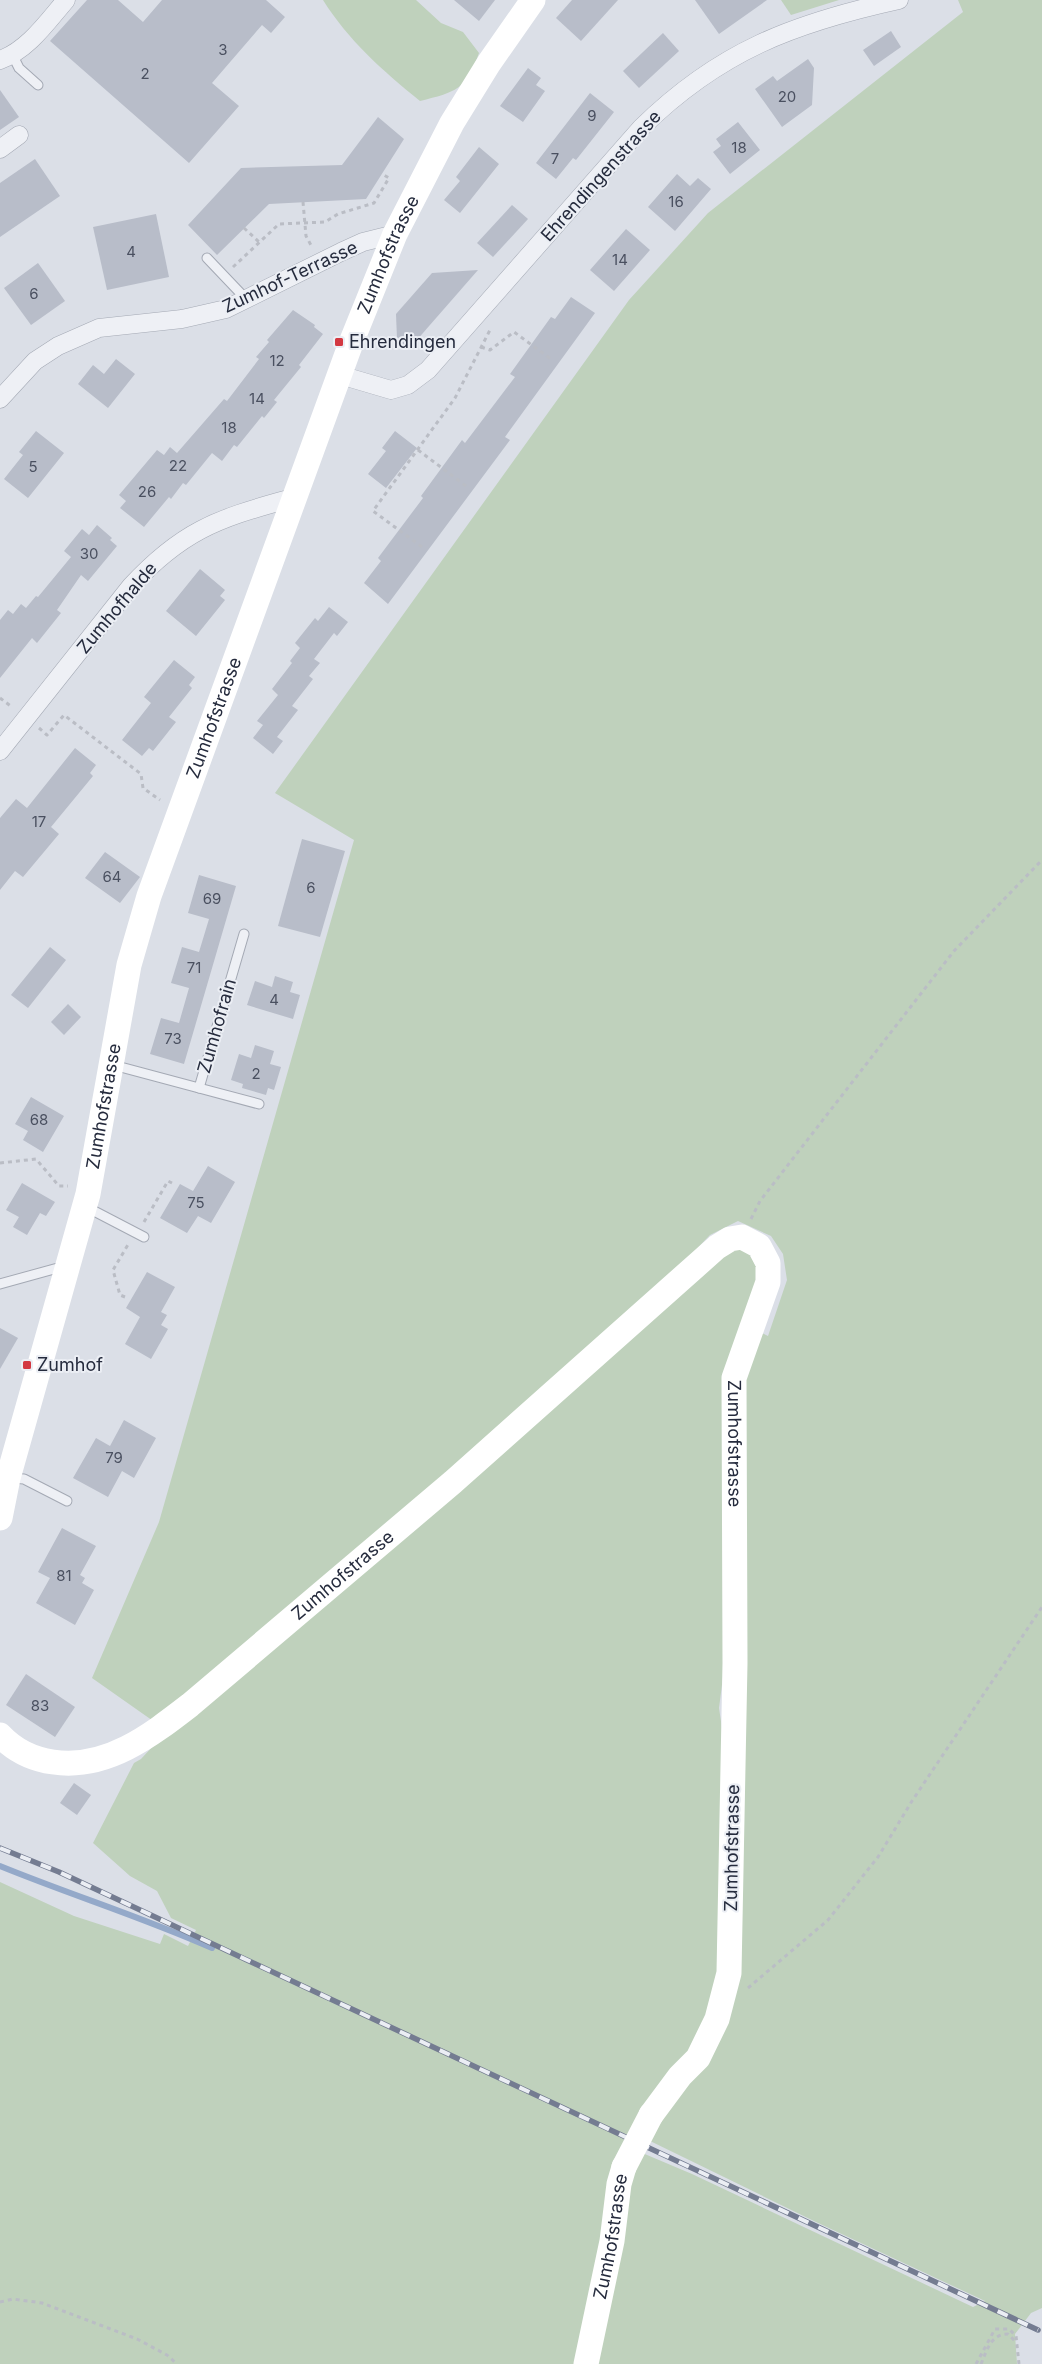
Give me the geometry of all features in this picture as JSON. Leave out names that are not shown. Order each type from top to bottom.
[{"type":"street","points":[[6,58],[32,38],[66,0]]},
{"type":"street","name":"Zumhofstrasse","points":[[0,1518],[4,1478],[84,1208],[129,965],[149,896],[340,375],[395,234],[452,123],[484,71],[533,0]]},
{"type":"street","name":"Ehrendingenstrasse","points":[[340,375],[391,390],[408,385],[428,370],[641,128],[679,94],[710,71],[749,48],[785,31],[863,8],[899,0]]},
{"type":"street","points":[[0,149],[19,135]]},
{"type":"street","name":"Zumhof-Terrasse","points":[[0,399],[35,361],[58,346],[99,328],[182,319],[226,309],[363,242],[395,234]]},
{"type":"street","name":"Zumhofhalde","points":[[0,751],[131,586],[150,565],[170,548],[216,521],[285,500],[294,501]]},
{"type":"street","name":"Zumhofstrasse","points":[[0,1735],[11,1747],[35,1759],[71,1765],[102,1759],[148,1738],[190,1706],[453,1482],[717,1247],[730,1239],[742,1238],[759,1246],[768,1263],[768,1282],[734,1378],[735,1663],[729,1973],[724,1999],[717,2019],[698,2058],[680,2076],[651,2114],[624,2167],[619,2184],[612,2241],[586,2364]]},
{"type":"lane","points":[[6,58],[38,85]]},
{"type":"lane","points":[[207,258],[246,299]]},
{"type":"lane","name":"Zumhofrain","points":[[110,1064],[199,1088],[244,934]]},
{"type":"lane","points":[[199,1088],[259,1104]]},
{"type":"lane","points":[[84,1208],[94,1211],[144,1237]]},
{"type":"lane","points":[[0,1284],[59,1266],[67,1266]]},
{"type":"lane","points":[[4,1478],[24,1479],[66,1502]]},
{"type":"path","points":[[224,276],[279,224],[325,222],[338,214],[374,203],[389,178],[382,174]]},
{"type":"path","points":[[303,202],[306,236],[315,252]]},
{"type":"path","points":[[244,228],[259,242]]},
{"type":"path","points":[[422,546],[373,511],[455,398],[494,322]]},
{"type":"path","points":[[481,347],[490,350],[514,332],[550,359]]},
{"type":"path","points":[[418,450],[466,486]]},
{"type":"path","points":[[0,698],[16,711]]},
{"type":"path","points":[[35,725],[47,735],[64,715],[141,774],[143,788],[165,802]]},
{"type":"path","points":[[742,1238],[760,1201],[954,951],[1042,860]]},
{"type":"path","points":[[0,1163],[36,1159],[59,1186],[73,1186]]},
{"type":"path","points":[[724,1999],[745,1991],[828,1920],[878,1857],[918,1793],[1042,1607]]},
{"type":"path","points":[[0,2302],[13,2300],[42,2302],[137,2338],[167,2355],[177,2364]]},
{"type":"path","points":[[976,2364],[995,2329],[1009,2329],[1016,2336],[1019,2364]]},
{"type":"path","points":[[981,2364],[992,2340],[997,2335],[1008,2334],[1016,2342]]},
{"type":"green space","points":[[323,0],[416,0],[441,23],[463,32],[479,53],[469,75],[458,87],[443,95],[420,101],[355,42]]},
{"type":"green space","points":[[781,0],[839,0],[791,15]]},
{"type":"green space","points":[[958,0],[1042,0],[1042,2308],[1031,2313],[1015,2334],[1017,2364],[594,2364],[623,2206],[640,2152],[692,2174],[973,2307],[985,2301],[816,2222],[646,2139],[720,2015],[740,1410],[756,1330],[768,1336],[787,1280],[783,1254],[771,1236],[738,1221],[710,1235],[643,1305],[156,1723],[92,1678],[159,1522],[354,840],[275,793],[629,300],[708,213],[963,12]]},
{"type":"green space","points":[[745,1245],[760,1274],[728,1372],[723,1677],[719,1708],[725,1748],[724,1942],[711,2006],[689,2050],[648,2105],[580,2364],[0,2364],[0,1882],[74,1916],[160,1944],[164,1934],[188,1946],[196,1930],[171,1918],[157,1891],[130,1876],[93,1843],[134,1763],[141,1759],[168,1730],[719,1251]]},
{"type":"building","points":[[87,0],[118,0],[143,22],[162,0],[266,0],[285,17],[271,33],[262,25],[212,83],[239,106],[189,163],[50,41]]},
{"type":"building","points":[[454,0],[495,0],[479,21]]},
{"type":"building","points":[[572,0],[618,0],[581,41],[556,18]]},
{"type":"building","points":[[695,0],[767,0],[719,34]]},
{"type":"building","points":[[891,31],[901,47],[874,66],[863,50]]},
{"type":"building","points":[[663,33],[679,51],[639,88],[623,71]]},
{"type":"building","points":[[808,59],[814,68],[812,105],[782,127],[755,89],[773,76],[777,81]]},
{"type":"building","points":[[528,68],[541,78],[536,85],[545,91],[523,122],[500,106]]},
{"type":"building","points":[[0,90],[19,117],[0,130]]},
{"type":"building","points":[[590,93],[614,112],[576,160],[573,158],[556,179],[536,163]]},
{"type":"building","points":[[378,117],[404,139],[366,199],[269,204],[217,255],[188,225],[241,168],[342,165]]},
{"type":"building","points":[[738,122],[760,150],[730,174],[713,152],[721,146],[716,139]]},
{"type":"building","points":[[479,147],[499,164],[460,213],[444,200],[460,181],[456,177]]},
{"type":"building","points":[[35,159],[60,196],[0,237],[0,183]]},
{"type":"building","points":[[677,174],[690,186],[698,178],[711,189],[675,231],[648,207]]},
{"type":"building","points":[[512,205],[528,219],[493,257],[477,243]]},
{"type":"building","points":[[156,214],[169,277],[107,290],[93,227]]},
{"type":"building","points":[[626,229],[650,250],[614,291],[590,270]]},
{"type":"building","points":[[38,263],[65,301],[31,325],[4,288]]},
{"type":"building","points":[[478,270],[409,349],[397,339],[396,314],[432,273]]},
{"type":"building","points":[[571,297],[595,313],[505,437],[510,440],[388,604],[364,583],[381,561],[378,558],[423,498],[421,496],[462,440],[465,443],[515,377],[510,374],[551,317],[555,319]]},
{"type":"building","points":[[293,310],[315,325],[314,327],[323,334],[299,365],[301,367],[274,400],[277,402],[264,418],[262,416],[237,447],[234,445],[222,461],[212,453],[186,485],[183,483],[171,499],[169,497],[144,527],[120,508],[126,501],[119,495],[157,450],[164,455],[170,447],[177,453],[224,399],[227,401],[259,359],[256,357],[269,342],[267,340]]},
{"type":"building","points":[[116,359],[135,374],[108,408],[78,384],[93,365],[104,374]]},
{"type":"building","points":[[36,431],[64,453],[28,498],[4,479],[23,455],[19,452]]},
{"type":"building","points":[[395,431],[417,448],[386,488],[368,474],[386,451],[382,448]]},
{"type":"building","points":[[97,525],[112,538],[110,540],[117,546],[88,581],[81,575],[57,610],[61,613],[37,643],[32,638],[0,678],[0,620],[8,610],[13,614],[21,604],[26,608],[36,596],[38,597],[71,557],[64,551],[82,529],[89,535]]},
{"type":"building","points":[[200,569],[225,590],[220,596],[225,600],[196,636],[166,611]]},
{"type":"building","points":[[329,607],[348,622],[337,636],[334,633],[314,659],[320,663],[309,676],[313,679],[292,706],[298,710],[277,737],[283,741],[273,754],[253,738],[263,725],[257,721],[278,695],[272,689],[292,663],[290,661],[300,648],[295,643],[315,618],[318,621]]},
{"type":"building","points":[[174,660],[195,677],[189,685],[192,688],[169,717],[176,722],[153,751],[149,748],[142,756],[122,740],[151,703],[144,697]]},
{"type":"building","points":[[75,748],[96,765],[90,773],[93,776],[51,827],[59,834],[23,877],[15,871],[0,890],[0,818],[16,799],[27,808]]},
{"type":"building","points":[[302,839],[345,851],[320,937],[278,926]]},
{"type":"building","points":[[105,852],[140,877],[120,903],[85,878]]},
{"type":"building","points":[[199,875],[236,886],[184,1064],[150,1054],[161,1018],[179,1023],[189,988],[171,983],[182,947],[199,952],[209,919],[188,913]]},
{"type":"building","points":[[50,947],[66,960],[28,1008],[11,995]]},
{"type":"building","points":[[275,976],[293,982],[290,992],[300,995],[293,1019],[247,1005],[255,981],[272,987]]},
{"type":"building","points":[[68,1004],[81,1017],[64,1035],[51,1022]]},
{"type":"building","points":[[255,1045],[274,1051],[270,1064],[281,1067],[274,1090],[268,1088],[266,1095],[242,1088],[243,1084],[231,1080],[239,1054],[251,1058]]},
{"type":"building","points":[[31,1097],[64,1116],[43,1152],[23,1140],[28,1131],[15,1124]]},
{"type":"building","points":[[208,1166],[235,1182],[211,1223],[198,1216],[187,1233],[160,1218],[180,1184],[193,1191]]},
{"type":"building","points":[[22,1183],[55,1202],[46,1216],[40,1213],[27,1235],[13,1227],[19,1217],[6,1210]]},
{"type":"building","points":[[147,1272],[175,1287],[161,1312],[167,1315],[161,1325],[168,1329],[151,1359],[125,1344],[140,1317],[126,1308]]},
{"type":"building","points":[[0,1328],[18,1338],[0,1369]]},
{"type":"building","points":[[124,1420],[156,1438],[134,1478],[122,1471],[108,1497],[73,1478],[96,1438],[110,1446]]},
{"type":"building","points":[[62,1528],[96,1546],[80,1575],[85,1578],[82,1583],[94,1590],[75,1625],[36,1603],[50,1578],[38,1572]]},
{"type":"building","points":[[26,1674],[75,1707],[55,1737],[6,1705]]},
{"type":"building","points":[[74,1783],[91,1795],[77,1815],[60,1803]]},
{"type":"waterway","points":[[0,1866],[212,1948]]},
{"type":"railway","points":[[0,1848],[59,1872],[1038,2330]]},
{"type":"place","name":"Ehrendingen","points":[[339,342]]},
{"type":"place","name":"Zumhof","points":[[27,1365]]}]
